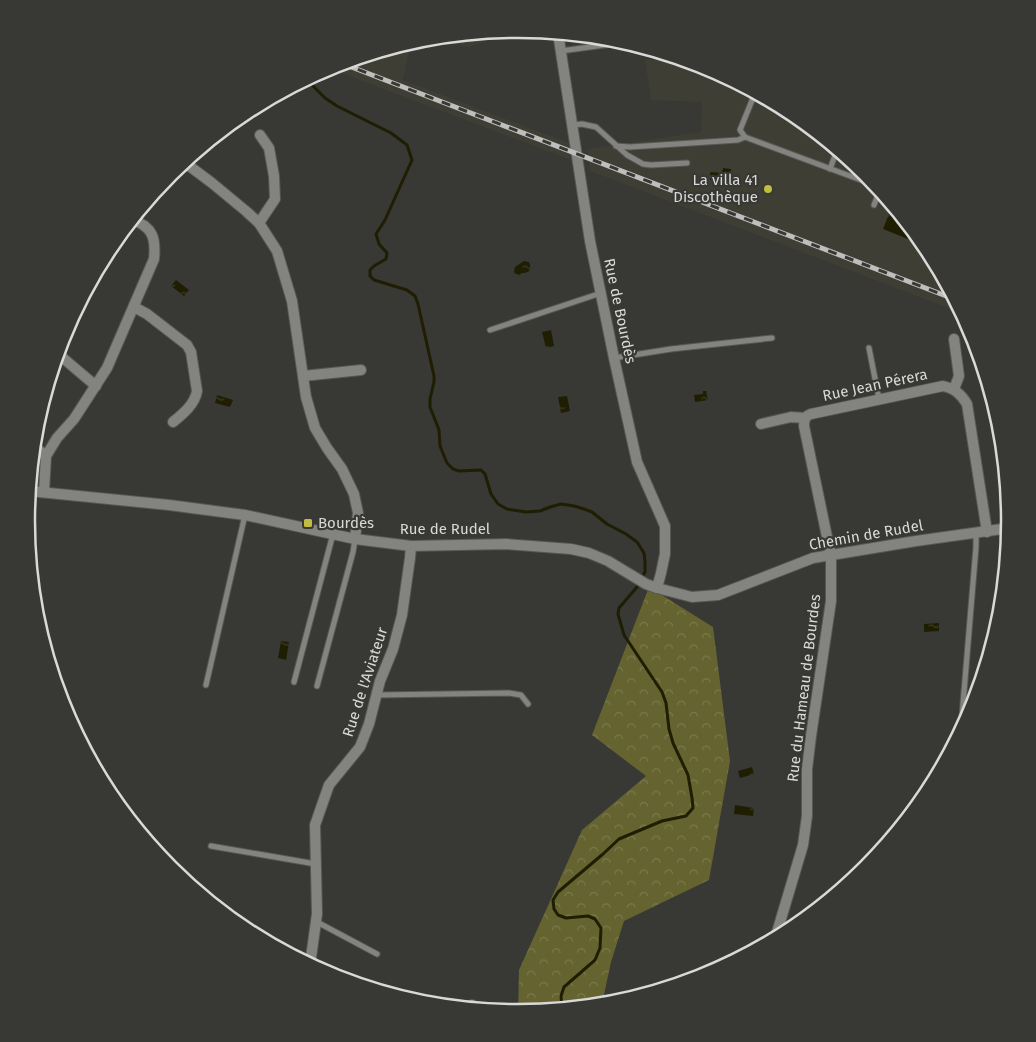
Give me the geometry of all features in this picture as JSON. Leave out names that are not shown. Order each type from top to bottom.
[{"type":"street","name":"Rue de Bourdès","points":[[559,40],[590,241],[614,358],[638,462],[665,526],[665,554],[657,588]]},
{"type":"street","points":[[259,224],[275,199],[274,176],[269,148],[260,135]]},
{"type":"street","points":[[190,167],[247,212],[259,224],[278,251],[292,301],[306,397],[315,428],[342,469],[354,494],[358,513],[355,539]]},
{"type":"street","points":[[44,492],[46,456],[57,438],[74,419],[107,368],[154,259],[155,247],[152,235],[147,227],[138,223]]},
{"type":"street","points":[[134,307],[147,314],[188,345],[191,352],[197,391],[196,398],[184,413],[173,422]]},
{"type":"street","points":[[954,339],[959,376],[954,389],[967,404],[987,532]]},
{"type":"street","points":[[64,358],[96,386]]},
{"type":"street","points":[[303,376],[361,370]]},
{"type":"street","name":"Rue Jean Pérera","points":[[761,424],[791,417],[805,418],[811,414],[943,386],[954,389]]},
{"type":"street","points":[[805,418],[804,426],[831,556]]},
{"type":"street","points":[[40,451],[46,456]]},
{"type":"street","name":"Rue de Rudel","points":[[36,491],[246,515],[355,539],[411,546],[506,544],[571,548],[608,561],[646,584]]},
{"type":"street","name":"Chemin de Rudel","points":[[646,584],[692,598],[718,595],[813,558],[1001,530]]},
{"type":"street","name":"Rue de l'Aviateur","points":[[311,957],[317,914],[315,825],[329,785],[360,747],[369,724],[380,681],[393,649],[402,615],[411,546]]},
{"type":"street","name":"Rue du Hameau de Bourdes","points":[[778,928],[803,846],[807,816],[807,769],[810,736],[830,602],[831,556]]},
{"type":"lane","points":[[561,51],[602,45]]},
{"type":"lane","points":[[753,99],[740,130],[745,137],[861,181]]},
{"type":"lane","points":[[573,125],[582,124],[596,128],[627,156],[643,164],[687,163]]},
{"type":"lane","points":[[616,146],[630,147],[738,140],[745,137]]},
{"type":"lane","points":[[830,169],[835,157]]},
{"type":"lane","points":[[874,205],[877,198]]},
{"type":"lane","points":[[490,330],[602,293]]},
{"type":"lane","points":[[614,358],[671,349],[772,338]]},
{"type":"lane","points":[[869,348],[879,399]]},
{"type":"lane","points":[[206,685],[246,515]]},
{"type":"lane","points":[[963,709],[976,533]]},
{"type":"lane","points":[[294,682],[333,534]]},
{"type":"lane","points":[[317,686],[355,539]]},
{"type":"lane","points":[[376,695],[509,693],[521,695],[528,704]]},
{"type":"lane","points":[[211,846],[317,864]]},
{"type":"lane","points":[[316,921],[377,954]]},
{"type":"shaded area","points":[[493,39],[468,47],[449,43]]},
{"type":"shaded area","points":[[409,50],[403,80],[569,143],[571,160],[340,72]]},
{"type":"shaded area","points":[[657,59],[703,75],[732,88],[786,119],[812,138],[860,179],[901,227],[920,253],[952,310],[590,171],[587,149],[701,132],[702,102],[651,100],[645,60]]},
{"type":"green space","points":[[649,587],[713,627],[730,761],[709,880],[624,921],[611,962],[604,996],[550,1003],[518,1004],[519,970],[582,830],[646,776],[592,735]]},
{"type":"water","points":[[723,168],[731,169],[730,181],[710,180],[710,172],[722,173]]},
{"type":"water","points":[[889,213],[911,240],[883,229]]},
{"type":"water","points":[[524,261],[529,262],[529,271],[520,275],[516,274],[514,272],[515,267]]},
{"type":"water","points":[[176,280],[189,290],[184,296],[171,286]]},
{"type":"water","points":[[551,330],[554,346],[546,348],[542,332]]},
{"type":"water","points":[[703,391],[706,391],[708,400],[695,402],[694,395],[703,394]]},
{"type":"water","points":[[217,395],[233,400],[230,407],[215,403]]},
{"type":"water","points":[[567,396],[570,411],[561,413],[558,397]]},
{"type":"water","points":[[939,623],[939,631],[924,632],[924,624]]},
{"type":"water","points":[[281,641],[289,642],[286,660],[278,658]]},
{"type":"water","points":[[752,767],[754,774],[740,778],[738,771]]},
{"type":"water","points":[[735,805],[754,808],[753,816],[734,814]]},
{"type":"waterway","points":[[312,85],[325,98],[337,106],[391,133],[407,145],[412,160],[385,220],[376,234],[379,244],[387,253],[386,259],[370,270],[370,276],[374,280],[407,290],[415,296],[434,376],[430,407],[439,430],[440,446],[447,463],[453,469],[459,471],[481,470],[485,474],[491,494],[498,504],[507,509],[526,512],[540,511],[561,504],[584,509],[592,512],[607,524],[637,542],[644,553],[645,572],[637,587],[619,608],[618,614],[624,635],[662,692],[666,703],[669,729],[673,743],[688,775],[693,808],[686,816],[662,821],[619,839],[558,892],[553,900],[554,909],[558,915],[566,918],[588,916],[595,919],[601,928],[600,948],[595,960],[564,987],[561,1002]]},
{"type":"railway","points":[[353,68],[945,295]]},
{"type":"place","name":"La villa 41 Discothèque","points":[[768,189]]},
{"type":"place","name":"Bourdès","points":[[308,523]]}]
